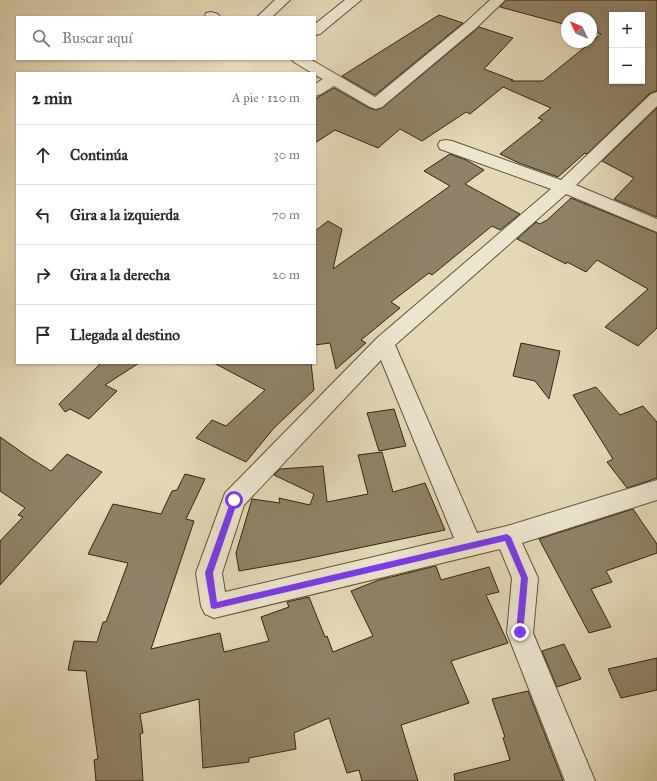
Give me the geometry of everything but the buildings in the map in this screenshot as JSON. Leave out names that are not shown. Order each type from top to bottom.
[{"type":"street","points":[[265,16],[283,0]]},
{"type":"street","points":[[316,30],[354,0]]},
{"type":"street","points":[[301,60],[376,104],[470,26],[498,0]]},
{"type":"street","points":[[316,90],[334,79]]},
{"type":"street","points":[[657,97],[564,187],[384,342],[234,500],[209,573],[214,606],[507,537],[657,490]]},
{"type":"street","points":[[446,145],[564,187],[657,226]]},
{"type":"street","points":[[384,342],[470,546]]},
{"type":"street","points":[[507,537],[525,578],[520,632],[580,781]]},
{"type":"route","points":[[234,500],[209,573],[214,606],[507,537],[525,578],[520,632]]}]
